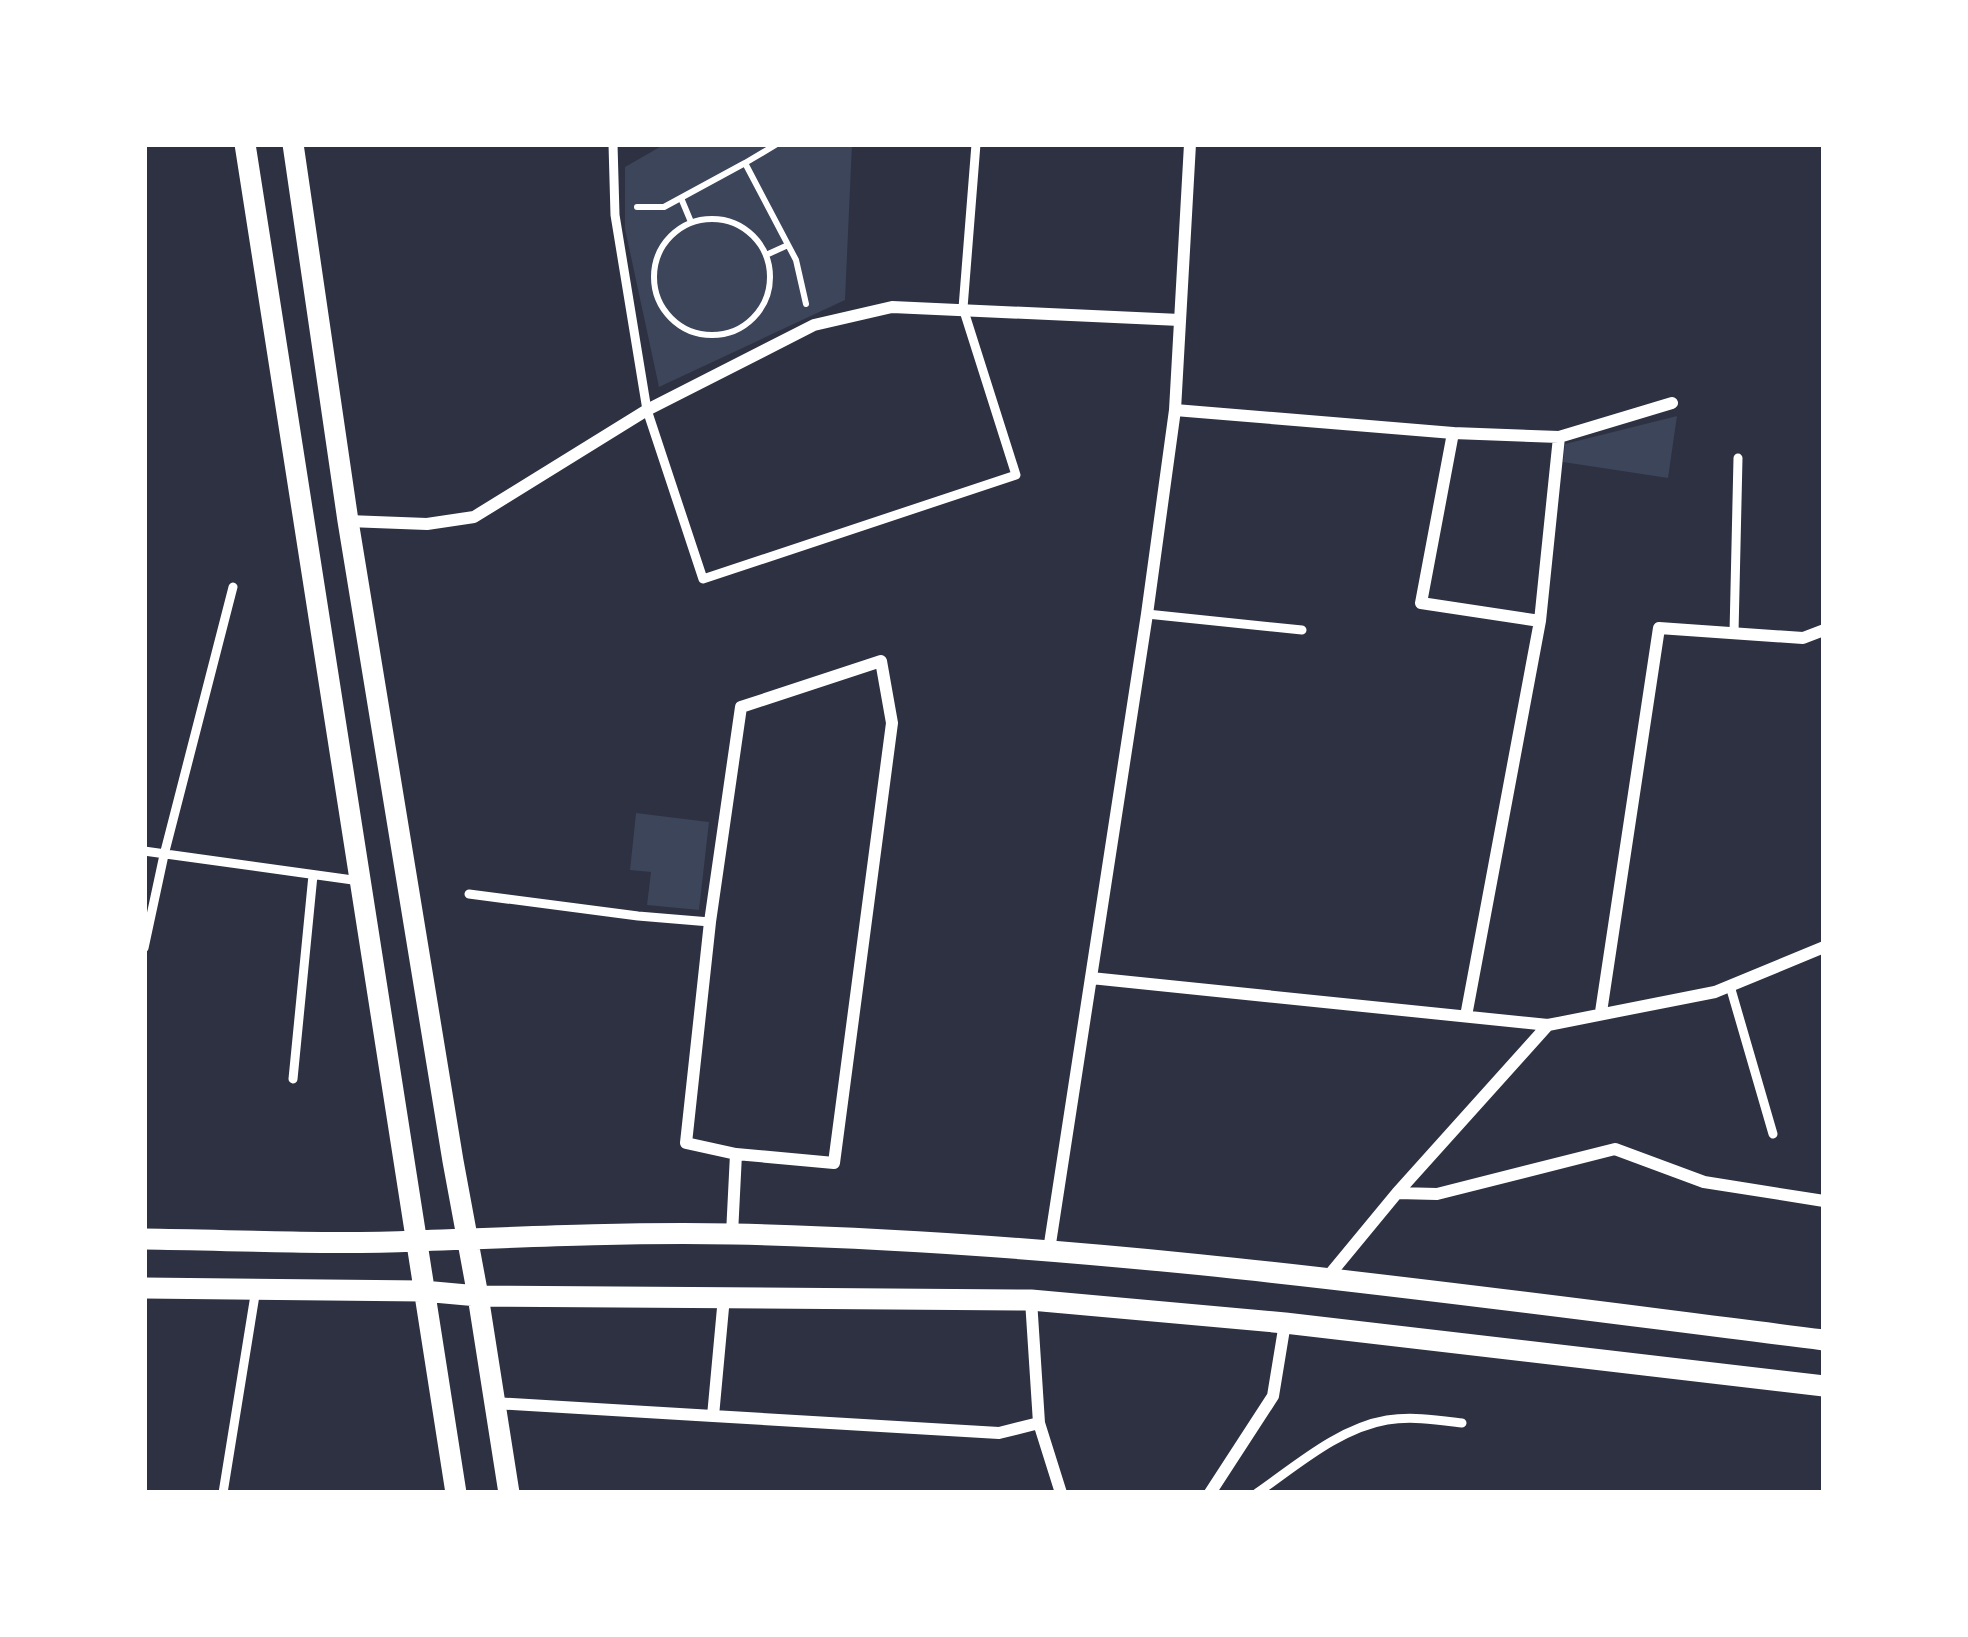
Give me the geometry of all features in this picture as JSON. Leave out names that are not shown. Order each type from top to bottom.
[{"type":"street","points":[[244,144],[456,1493]]},
{"type":"street","points":[[292,144],[348,521],[509,1493]]},
{"type":"street","points":[[1049,1250],[1174,410],[1190,144]]},
{"type":"street","points":[[348,521],[427,524],[474,517],[647,410],[814,325],[892,307],[1180,320]]},
{"type":"street","points":[[1174,410],[1559,437],[1672,403]]},
{"type":"street","points":[[1453,433],[1421,603],[1540,621]]},
{"type":"street","points":[[1466,1016],[1540,621],[1559,437]]},
{"type":"street","points":[[1601,1012],[1659,628],[1803,638],[1824,630]]},
{"type":"street","points":[[881,661],[892,723],[834,1162],[736,1154],[686,1143],[710,922],[741,707],[881,661]]},
{"type":"street","points":[[1090,978],[1548,1025],[1715,992],[1824,947]]},
{"type":"street","points":[[1326,1279],[1548,1025]]},
{"type":"street","points":[[1397,1193],[1437,1194],[1615,1149],[1704,1182],[1824,1201]]},
{"type":"street","points":[[732,1234],[736,1154]]},
{"type":"street","points":[[144,1239],[416,1241],[732,1234],[1049,1250],[1824,1340]]},
{"type":"street","points":[[144,1288],[1031,1300],[1285,1323],[1824,1386]]},
{"type":"street","points":[[713,1416],[724,1296]]},
{"type":"street","points":[[1031,1300],[1040,1423],[1061,1493]]},
{"type":"street","points":[[1210,1493],[1273,1396],[1285,1323]]},
{"type":"street","points":[[494,1403],[999,1433],[1040,1423]]},
{"type":"lane","points":[[613,144],[615,208],[647,410],[703,579],[1016,475],[963,308],[976,144]]},
{"type":"lane","points":[[1734,633],[1738,458]]},
{"type":"lane","points":[[144,948],[233,587]]},
{"type":"lane","points":[[1147,614],[1302,630]]},
{"type":"lane","points":[[144,851],[359,881]]},
{"type":"lane","points":[[293,1079],[313,875]]},
{"type":"lane","points":[[469,894],[710,922]]},
{"type":"lane","points":[[1730,986],[1773,1134]]},
{"type":"lane","points":[[223,1493],[256,1289]]},
{"type":"lane","points":[[1257,1493],[1362,1426],[1410,1418],[1462,1423]]},
{"type":"path","points":[[615,208],[664,207],[778,144]]},
{"type":"path","points":[[746,163],[796,260],[814,325]]},
{"type":"path","points":[[681,198],[691,222]]},
{"type":"path","points":[[726,220],[743,227],[766,255],[769,290],[751,321],[736,330],[702,334],[686,329],[661,304],[655,265],[674,232],[691,222],[726,220]]},
{"type":"path","points":[[766,255],[788,245]]},
{"type":"shaded area","points":[[665,144],[852,144],[845,300],[659,387],[625,229],[625,167]]},
{"type":"shaded area","points":[[1677,416],[1668,478],[1563,462],[1565,444]]},
{"type":"shaded area","points":[[636,813],[709,822],[699,910],[647,905],[651,872],[630,870]]}]
